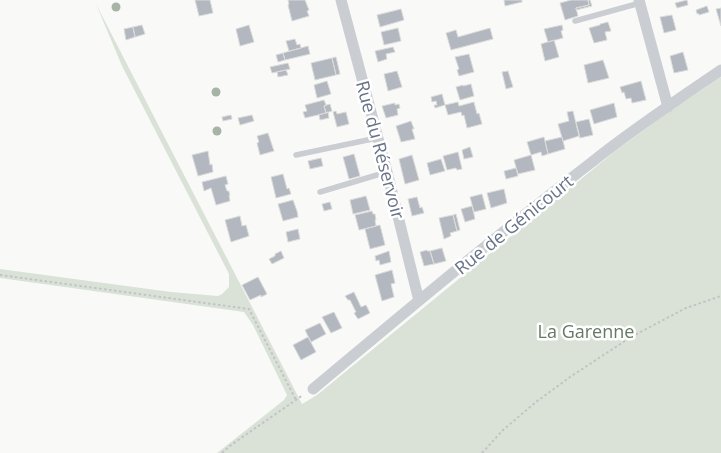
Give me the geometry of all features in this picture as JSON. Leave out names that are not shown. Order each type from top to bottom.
[{"type":"street","name":"Rue du Réservoir","points":[[341,0],[419,301]]},
{"type":"street","points":[[640,2],[668,107]]},
{"type":"street","name":"Rue de Génicourt","points":[[313,388],[593,161],[721,70]]},
{"type":"lane","points":[[575,21],[640,2]]},
{"type":"lane","points":[[296,155],[377,138]]},
{"type":"lane","points":[[320,192],[387,172]]},
{"type":"path","points":[[0,275],[249,309],[296,400]]},
{"type":"path","points":[[482,453],[503,430],[570,377],[631,337],[686,308],[721,296]]},
{"type":"path","points":[[222,453],[313,388]]},
{"type":"green space","name":"La Garenne","points":[[96,4],[302,404],[317,395],[614,152],[721,77],[721,453],[217,453],[284,400],[287,395],[253,325],[244,312],[0,278],[0,269],[171,292],[218,296],[229,287],[229,274],[122,66]]},
{"type":"building","points":[[195,0],[210,0],[213,13],[199,16]]},
{"type":"building","points":[[288,0],[305,0],[309,16],[292,21]]},
{"type":"building","points":[[504,0],[522,0],[522,2],[505,6]]},
{"type":"building","points":[[571,0],[588,0],[589,5],[576,8],[578,16],[565,20],[560,3]]},
{"type":"building","points":[[588,0],[590,0],[592,6],[576,10],[576,8],[589,5]]},
{"type":"building","points":[[687,0],[688,5],[677,8],[675,3]]},
{"type":"building","points":[[707,6],[709,12],[697,14],[696,10]]},
{"type":"building","points":[[721,8],[721,26],[716,9]]},
{"type":"building","points":[[401,9],[404,20],[380,27],[377,15]]},
{"type":"building","points":[[672,15],[676,30],[664,33],[660,17]]},
{"type":"building","points":[[608,22],[611,31],[605,32],[607,40],[594,43],[589,28]]},
{"type":"building","points":[[142,25],[145,34],[135,37],[133,27]]},
{"type":"building","points":[[249,25],[254,42],[240,46],[236,29]]},
{"type":"building","points":[[562,25],[563,38],[548,42],[544,29]]},
{"type":"building","points":[[133,27],[135,37],[126,40],[124,29]]},
{"type":"building","points":[[398,28],[401,41],[384,45],[381,32]]},
{"type":"building","points":[[490,28],[493,39],[451,50],[446,33],[456,30],[458,37]]},
{"type":"building","points":[[295,39],[297,45],[300,44],[301,48],[289,51],[286,41]]},
{"type":"building","points":[[554,40],[559,57],[545,61],[541,44]]},
{"type":"building","points":[[308,46],[310,54],[285,60],[283,53]]},
{"type":"building","points":[[393,47],[395,52],[386,54],[387,59],[378,62],[375,51]]},
{"type":"building","points":[[683,52],[688,70],[674,73],[670,56]]},
{"type":"building","points":[[283,53],[285,60],[278,62],[276,55]]},
{"type":"building","points":[[469,54],[474,72],[459,76],[455,57]]},
{"type":"building","points":[[336,57],[340,74],[336,75],[332,58]]},
{"type":"building","points":[[332,58],[336,75],[315,80],[311,63]]},
{"type":"building","points":[[603,60],[609,78],[588,83],[584,65]]},
{"type":"building","points":[[288,63],[290,69],[272,73],[270,67]]},
{"type":"building","points":[[286,70],[288,75],[278,77],[277,72]]},
{"type":"building","points":[[397,71],[402,87],[388,91],[384,74]]},
{"type":"building","points":[[508,71],[513,87],[506,89],[502,72]]},
{"type":"building","points":[[327,81],[331,94],[317,98],[314,85]]},
{"type":"building","points":[[641,81],[646,100],[632,103],[631,98],[626,99],[620,87]]},
{"type":"building","points":[[471,84],[474,96],[460,100],[456,87]]},
{"type":"building","points":[[442,94],[445,105],[435,108],[434,105],[437,105],[436,101],[432,102],[431,97]]},
{"type":"building","points":[[324,100],[326,113],[305,118],[303,112],[307,111],[305,105]]},
{"type":"building","points":[[458,102],[459,106],[474,102],[482,124],[467,128],[464,115],[462,116],[461,112],[448,115],[445,105]]},
{"type":"building","points":[[395,103],[395,105],[399,104],[400,108],[397,109],[398,115],[386,118],[382,106]]},
{"type":"building","points":[[614,103],[617,117],[594,124],[590,110]]},
{"type":"building","points":[[330,104],[332,111],[326,113],[324,106]]},
{"type":"building","points":[[336,111],[337,114],[346,112],[349,124],[337,127],[333,112]]},
{"type":"building","points":[[573,111],[579,136],[563,141],[558,124],[569,121],[567,112]]},
{"type":"building","points":[[328,112],[329,118],[320,120],[319,115]]},
{"type":"building","points":[[231,115],[232,119],[223,121],[222,117]]},
{"type":"building","points":[[252,115],[254,121],[240,125],[238,118]]},
{"type":"building","points":[[589,119],[593,135],[580,138],[576,122]]},
{"type":"building","points":[[411,121],[415,139],[401,142],[396,126]]},
{"type":"building","points":[[268,133],[274,151],[260,155],[257,136]]},
{"type":"building","points":[[544,137],[548,154],[542,156],[541,152],[531,155],[527,142]]},
{"type":"building","points":[[562,137],[565,149],[548,154],[545,141]]},
{"type":"building","points":[[470,147],[473,157],[464,159],[462,150]]},
{"type":"building","points":[[208,151],[213,172],[198,176],[192,155]]},
{"type":"building","points":[[458,152],[462,169],[447,170],[443,156]]},
{"type":"building","points":[[354,154],[360,176],[349,179],[343,157]]},
{"type":"building","points":[[412,155],[419,180],[405,184],[399,159]]},
{"type":"building","points":[[531,155],[535,170],[518,174],[514,160]]},
{"type":"building","points":[[321,158],[323,166],[310,169],[308,161]]},
{"type":"building","points":[[441,159],[445,171],[430,175],[427,163]]},
{"type":"building","points":[[516,168],[518,176],[506,179],[504,171]]},
{"type":"building","points":[[283,174],[287,189],[289,188],[291,194],[276,198],[271,177]]},
{"type":"building","points":[[226,176],[228,184],[225,185],[227,191],[229,191],[230,201],[216,205],[211,188],[204,191],[202,182]]},
{"type":"building","points":[[504,189],[507,203],[491,208],[487,193]]},
{"type":"building","points":[[482,194],[486,209],[474,212],[470,197]]},
{"type":"building","points":[[366,196],[370,210],[353,214],[350,200]]},
{"type":"building","points":[[417,197],[420,208],[422,207],[424,213],[412,216],[408,199]]},
{"type":"building","points":[[293,200],[298,217],[283,221],[278,204]]},
{"type":"building","points":[[330,202],[332,209],[324,211],[322,204]]},
{"type":"building","points":[[472,206],[475,219],[465,222],[461,209]]},
{"type":"building","points":[[372,211],[375,214],[376,226],[359,230],[355,215]]},
{"type":"building","points":[[456,214],[460,230],[457,231],[453,215]]},
{"type":"building","points":[[453,215],[457,231],[450,233],[451,236],[444,239],[439,218]]},
{"type":"building","points":[[240,216],[242,226],[246,225],[249,236],[231,242],[225,220]]},
{"type":"building","points":[[380,225],[385,245],[370,249],[365,229]]},
{"type":"building","points":[[298,229],[300,239],[288,242],[286,232]]},
{"type":"building","points":[[442,248],[446,261],[434,264],[430,251]]},
{"type":"building","points":[[281,251],[284,258],[272,264],[269,259]]},
{"type":"building","points":[[389,251],[391,262],[380,265],[379,260],[376,261],[375,256]]},
{"type":"building","points":[[430,251],[434,264],[424,266],[420,252]]},
{"type":"building","points":[[392,270],[395,283],[391,284],[394,297],[382,301],[375,275]]},
{"type":"building","points":[[258,277],[267,294],[250,300],[242,285]]},
{"type":"building","points":[[354,292],[361,307],[366,305],[370,313],[358,319],[350,300],[345,296]]},
{"type":"building","points":[[334,312],[342,328],[331,333],[322,317]]},
{"type":"building","points":[[320,323],[326,334],[311,342],[305,330]]},
{"type":"building","points":[[308,337],[316,352],[301,360],[293,345]]}]
